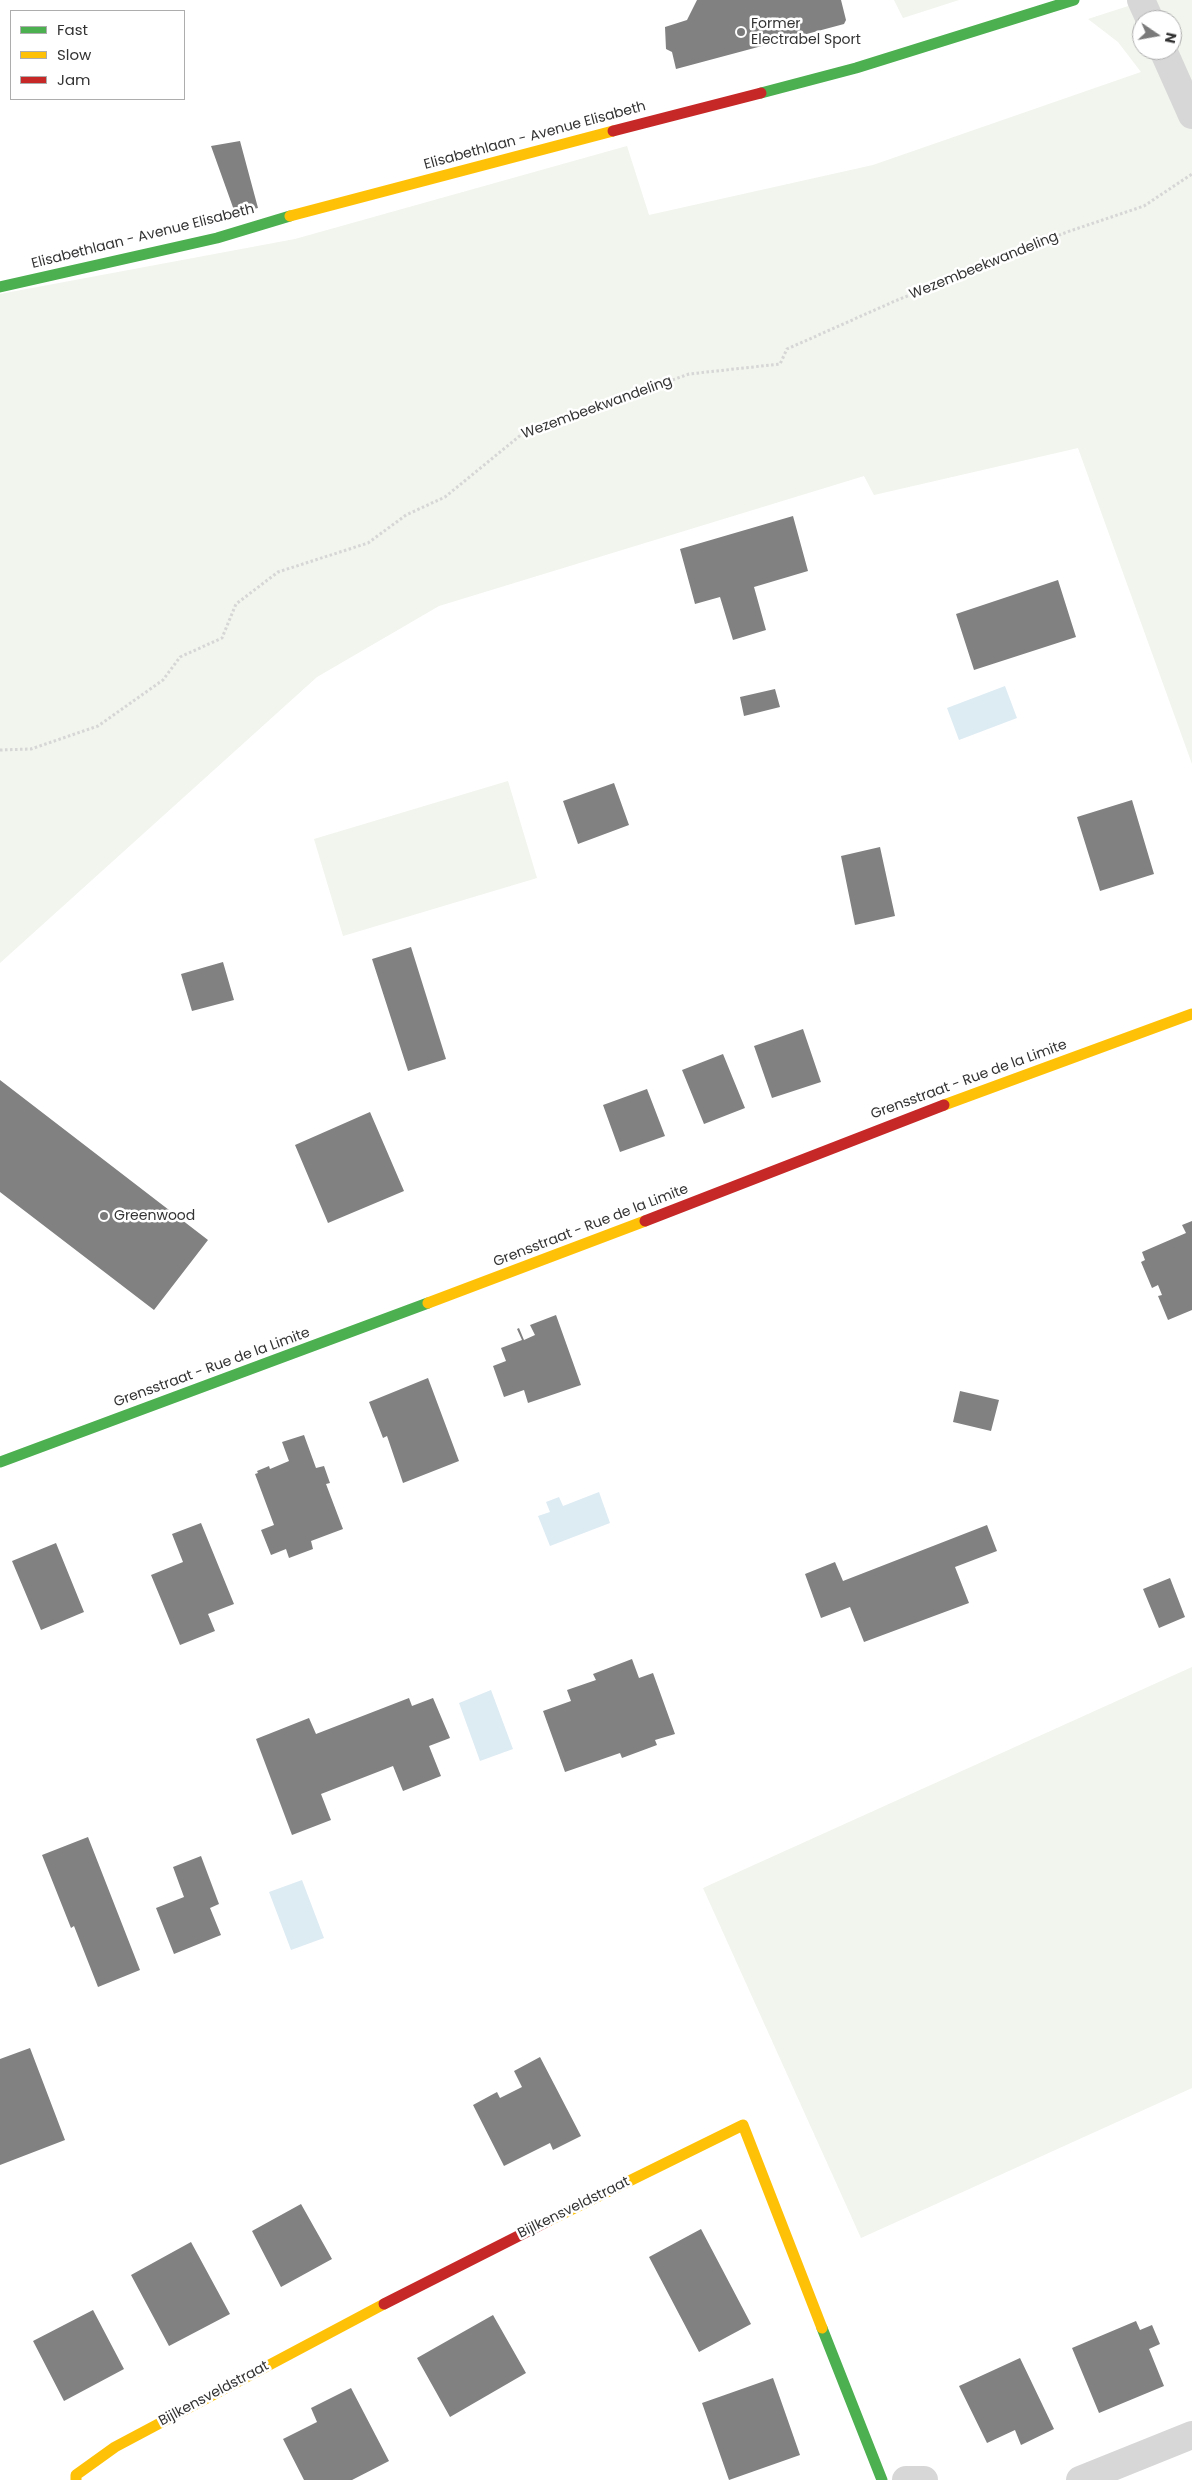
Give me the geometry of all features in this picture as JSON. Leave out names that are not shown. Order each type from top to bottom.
[{"type":"street","name":"Elisabethlaan - Avenue Elisabeth","points":[[0,287],[217,238],[292,215],[856,68],[1074,0]]},
{"type":"street","points":[[1167,60],[1192,115]]},
{"type":"street","name":"Grensstraat - Rue de la Limite","points":[[0,1462],[240,1374],[722,1192],[899,1122],[1192,1014]]},
{"type":"street","name":"Bijlkensveldstraat","points":[[76,2480],[76,2475],[115,2447],[427,2281],[743,2125],[882,2480]]},
{"type":"street","points":[[1080,2480],[1192,2435]]},
{"type":"street","points":[[906,2480],[924,2480]]},
{"type":"path","name":"Wezembeekwandeling","points":[[0,750],[31,748],[98,726],[163,680],[180,657],[222,638],[236,604],[278,572],[368,543],[406,515],[445,496],[522,434],[689,374],[780,364],[786,349],[895,301],[1067,232],[1144,206],[1192,174]]},
{"type":"shaded area","points":[[894,0],[959,0],[903,18]]},
{"type":"shaded area","points":[[1147,0],[1192,0],[1192,764],[1078,448],[874,495],[864,476],[439,606],[317,677],[0,963],[0,294],[295,239],[627,146],[649,215],[873,165],[1141,72],[1118,42],[1088,19]]},
{"type":"shaded area","points":[[1005,686],[1017,718],[959,740],[947,708]]},
{"type":"shaded area","points":[[508,781],[537,878],[343,936],[314,839]]},
{"type":"shaded area","points":[[599,1492],[610,1523],[550,1546],[538,1516],[550,1512],[546,1502],[559,1497],[563,1506]]},
{"type":"shaded area","points":[[1192,1667],[1192,2088],[861,2238],[703,1888]]},
{"type":"shaded area","points":[[491,1690],[513,1749],[480,1761],[459,1703]]},
{"type":"shaded area","points":[[302,1880],[324,1938],[291,1950],[269,1892]]},
{"type":"building","name":"Former Electrabel Sport","points":[[697,0],[841,0],[846,20],[844,24],[676,69],[672,52],[666,49],[665,27],[687,20]]},
{"type":"building","points":[[240,141],[258,208],[235,213],[211,146]]},
{"type":"building","points":[[793,516],[808,571],[754,587],[766,630],[733,640],[720,597],[695,604],[680,549]]},
{"type":"building","points":[[1058,580],[1076,637],[974,670],[956,614]]},
{"type":"building","points":[[775,689],[780,707],[744,716],[740,697]]},
{"type":"building","points":[[614,783],[629,825],[578,844],[563,801]]},
{"type":"building","points":[[1132,800],[1154,874],[1100,891],[1077,817]]},
{"type":"building","points":[[880,847],[895,916],[855,925],[841,856]]},
{"type":"building","points":[[411,947],[446,1059],[408,1071],[372,959]]},
{"type":"building","points":[[223,962],[234,1000],[192,1011],[181,974]]},
{"type":"building","points":[[803,1029],[821,1082],[772,1098],[754,1046]]},
{"type":"building","points":[[723,1054],[745,1108],[704,1124],[682,1070]]},
{"type":"building","name":"Greenwood","points":[[0,1080],[208,1240],[154,1310],[0,1192]]},
{"type":"building","points":[[647,1089],[665,1136],[620,1152],[603,1105]]},
{"type":"building","points":[[370,1112],[404,1191],[328,1223],[295,1145]]},
{"type":"building","points":[[1192,1221],[1192,1310],[1168,1320],[1158,1296],[1162,1295],[1158,1285],[1152,1288],[1141,1262],[1145,1260],[1142,1252],[1186,1233],[1182,1225]]},
{"type":"building","points":[[556,1315],[581,1385],[528,1403],[524,1390],[504,1397],[493,1366],[506,1361],[501,1348],[522,1340],[517,1329],[519,1328],[524,1340],[535,1335],[530,1325]]},
{"type":"building","points":[[428,1378],[459,1461],[403,1483],[387,1436],[383,1438],[369,1402]]},
{"type":"building","points":[[960,1391],[999,1400],[991,1431],[953,1422]]},
{"type":"building","points":[[304,1435],[316,1468],[324,1466],[330,1483],[326,1484],[343,1529],[311,1541],[313,1549],[289,1558],[286,1549],[271,1555],[261,1530],[274,1525],[255,1474],[258,1473],[257,1471],[269,1466],[270,1469],[289,1461],[282,1442]]},
{"type":"building","points":[[201,1523],[234,1604],[208,1614],[215,1631],[180,1645],[151,1575],[183,1562],[172,1534]]},
{"type":"building","points":[[987,1525],[997,1551],[955,1567],[969,1603],[864,1642],[850,1607],[821,1618],[805,1574],[835,1562],[843,1581]]},
{"type":"building","points":[[56,1543],[84,1612],[41,1630],[12,1561]]},
{"type":"building","points":[[1170,1578],[1185,1617],[1159,1628],[1143,1589]]},
{"type":"building","points":[[632,1659],[639,1678],[653,1673],[675,1734],[655,1740],[657,1745],[622,1758],[620,1753],[565,1772],[543,1711],[571,1701],[567,1690],[596,1680],[593,1674]]},
{"type":"building","points":[[409,1698],[412,1706],[433,1698],[450,1738],[429,1746],[441,1776],[403,1791],[393,1766],[321,1794],[331,1820],[292,1835],[256,1739],[309,1718],[316,1734]]},
{"type":"building","points":[[88,1837],[140,1970],[98,1987],[74,1926],[71,1928],[42,1855]]},
{"type":"building","points":[[201,1856],[219,1904],[210,1908],[221,1935],[174,1954],[156,1908],[184,1897],[173,1867]]},
{"type":"building","points":[[30,2048],[65,2140],[0,2165],[0,2059]]},
{"type":"building","points":[[540,2057],[581,2136],[553,2150],[550,2143],[504,2166],[473,2105],[497,2092],[500,2098],[522,2087],[514,2071]]},
{"type":"building","points":[[301,2204],[332,2259],[281,2287],[252,2231]]},
{"type":"building","points":[[701,2229],[751,2324],[699,2352],[649,2257]]},
{"type":"building","points":[[191,2242],[230,2314],[169,2346],[131,2275]]},
{"type":"building","points":[[93,2310],[124,2369],[64,2401],[33,2341]]},
{"type":"building","points":[[493,2315],[526,2373],[450,2417],[417,2358]]},
{"type":"building","points":[[1136,2321],[1140,2330],[1152,2325],[1160,2344],[1149,2349],[1164,2386],[1099,2413],[1072,2348]]},
{"type":"building","points":[[1020,2358],[1054,2429],[1021,2445],[1015,2430],[987,2443],[959,2386]]},
{"type":"building","points":[[773,2378],[800,2455],[729,2480],[702,2403]]},
{"type":"building","points":[[351,2388],[389,2461],[352,2480],[304,2480],[283,2439],[317,2422],[311,2408]]},
{"type":"traffic: fast","points":[[761,93],[856,68],[1074,0]]},
{"type":"traffic: fast","points":[[0,287],[217,238],[290,216]]},
{"type":"traffic: fast","points":[[0,1462],[428,1303]]},
{"type":"traffic: fast","points":[[822,2328],[882,2480]]},
{"type":"traffic: slow","points":[[290,216],[613,131]]},
{"type":"traffic: slow","points":[[944,1105],[1192,1014]]},
{"type":"traffic: slow","points":[[428,1303],[645,1221]]},
{"type":"traffic: slow","points":[[548,2221],[743,2125],[822,2328]]},
{"type":"traffic: slow","points":[[76,2480],[76,2475],[115,2447],[384,2304]]},
{"type":"traffic: jam","points":[[613,131],[761,93]]},
{"type":"traffic: jam","points":[[645,1221],[944,1105]]},
{"type":"traffic: jam","points":[[384,2304],[548,2221]]},
{"type":"place","name":"Former Electrabel Sport","points":[[741,32]]},
{"type":"place","name":"Greenwood","points":[[104,1216]]}]
